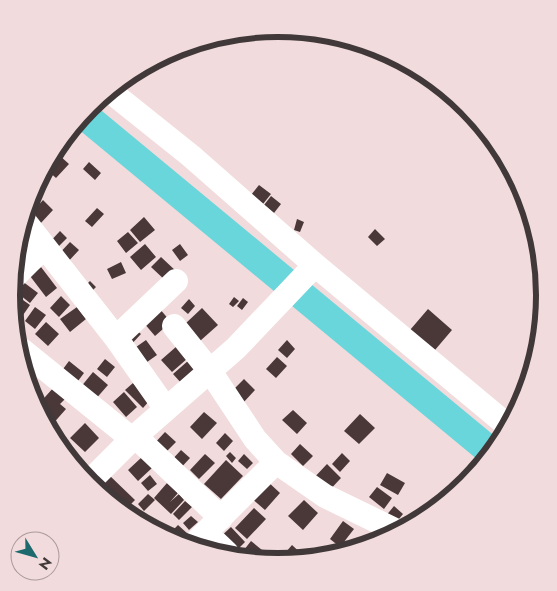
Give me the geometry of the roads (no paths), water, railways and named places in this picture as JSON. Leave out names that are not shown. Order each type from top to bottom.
[{"type":"street","points":[[115,95],[190,156],[311,270],[503,422]]},
{"type":"street","points":[[29,228],[116,338],[166,409]]},
{"type":"street","points":[[22,269],[44,247]]},
{"type":"street","points":[[94,476],[133,437],[210,371],[311,270]]},
{"type":"street","points":[[116,338],[176,282]]},
{"type":"street","points":[[174,326],[210,371],[241,420],[276,462],[325,496],[391,528]]},
{"type":"street","points":[[27,354],[133,437],[206,532],[222,548]]},
{"type":"street","points":[[206,532],[276,462]]},
{"type":"waterway","points":[[89,120],[487,448]]}]
